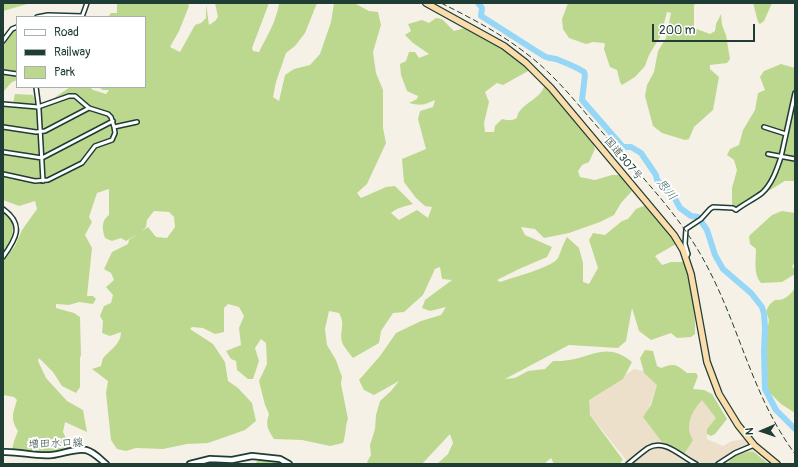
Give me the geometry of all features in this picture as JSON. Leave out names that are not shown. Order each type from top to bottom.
[{"type":"highway","name":"国道307号","points":[[426,3],[504,46],[542,78],[674,235],[686,258],[691,274],[712,378],[738,426],[754,445],[777,464]]},
{"type":"main road","name":"増田水口線","points":[[3,452],[51,455],[85,450],[97,456],[106,464]]},
{"type":"main road","points":[[190,464],[210,459],[232,460],[252,456],[280,459],[289,464]]},
{"type":"street","points":[[82,16],[87,3]]},
{"type":"street","points":[[42,16],[65,16]]},
{"type":"street","points":[[3,40],[12,29],[16,27]]},
{"type":"street","points":[[3,72],[16,74]]},
{"type":"street","points":[[36,88],[43,182]]},
{"type":"street","points":[[686,258],[688,254],[685,244],[686,230],[700,220],[710,209],[713,207],[733,208],[736,210],[763,192],[775,172],[781,157],[795,93]]},
{"type":"street","points":[[3,104],[38,107],[72,95],[78,98],[89,108],[108,114],[113,121],[114,127],[113,138],[95,146],[82,163],[48,180],[43,182],[35,182],[3,174]]},
{"type":"street","points":[[3,127],[40,132],[89,108]]},
{"type":"street","points":[[3,152],[42,158],[113,121]]},
{"type":"street","points":[[114,127],[137,122]]},
{"type":"street","points":[[764,127],[786,134]]},
{"type":"street","points":[[768,154],[795,158]]},
{"type":"street","points":[[3,209],[10,214],[13,219],[17,234],[13,243],[3,257]]},
{"type":"street","points":[[628,464],[647,449],[660,445],[696,464]]},
{"type":"street","points":[[720,463],[735,453],[754,445]]},
{"type":"shaded area","points":[[634,369],[643,371],[658,383],[646,416],[685,426],[693,407],[702,398],[717,418],[707,431],[707,439],[723,446],[732,441],[745,439],[755,451],[732,460],[729,464],[622,464],[626,460],[591,416],[586,400]]},
{"type":"green space","points":[[3,3],[31,3],[3,11]]},
{"type":"green space","points":[[117,3],[188,3],[189,6],[179,31],[170,47],[180,52],[195,25],[201,23],[206,18],[206,4],[209,25],[218,17],[215,3],[269,3],[252,48],[253,51],[259,52],[278,11],[279,4],[317,3],[305,33],[295,46],[286,53],[276,82],[273,97],[279,101],[285,75],[294,69],[310,65],[320,54],[331,22],[334,3],[354,3],[369,11],[378,12],[381,25],[373,52],[376,73],[383,90],[383,128],[386,143],[367,184],[357,193],[361,198],[386,187],[395,186],[413,204],[399,208],[391,213],[399,220],[417,210],[428,218],[432,207],[425,206],[416,198],[404,182],[402,159],[426,149],[418,119],[420,111],[433,107],[435,100],[422,104],[409,103],[417,99],[418,96],[407,91],[401,75],[400,64],[406,61],[409,52],[415,52],[419,58],[429,54],[413,43],[405,35],[411,31],[408,24],[422,20],[429,23],[436,18],[442,19],[454,31],[465,28],[510,53],[530,70],[503,85],[497,83],[485,92],[489,102],[484,123],[485,132],[494,132],[495,126],[502,119],[516,119],[519,112],[542,91],[544,87],[548,87],[592,141],[595,149],[589,162],[582,165],[578,171],[580,177],[595,180],[612,175],[621,175],[632,191],[621,203],[614,215],[600,222],[569,233],[544,238],[535,229],[521,227],[525,235],[552,247],[547,257],[497,280],[500,282],[522,275],[555,261],[558,258],[567,237],[579,248],[583,263],[583,282],[589,284],[598,268],[589,240],[593,233],[605,235],[622,221],[628,219],[636,209],[646,205],[667,229],[676,244],[655,256],[662,265],[671,262],[684,262],[689,280],[694,307],[695,325],[695,334],[691,337],[677,338],[671,333],[651,340],[639,331],[632,308],[626,341],[618,348],[569,345],[505,379],[515,378],[528,371],[545,369],[553,361],[569,360],[601,352],[616,353],[632,362],[623,379],[589,400],[590,415],[623,460],[619,464],[554,464],[551,458],[544,464],[437,464],[448,454],[453,443],[450,434],[422,464],[369,464],[367,462],[371,455],[370,445],[375,429],[376,415],[380,401],[399,381],[374,395],[364,390],[359,380],[380,356],[396,333],[421,321],[441,315],[446,307],[430,311],[422,308],[425,300],[452,280],[442,279],[440,267],[435,269],[423,295],[404,312],[393,313],[381,331],[379,343],[353,358],[342,342],[342,321],[339,313],[329,311],[325,329],[327,345],[336,360],[342,377],[341,384],[348,419],[343,443],[330,446],[302,440],[274,439],[268,427],[267,421],[269,414],[265,405],[259,381],[267,364],[266,343],[261,339],[255,348],[259,361],[253,379],[248,379],[237,370],[236,361],[231,359],[226,351],[241,345],[239,328],[244,316],[239,307],[228,304],[224,308],[224,332],[215,334],[203,328],[192,327],[190,329],[213,344],[225,362],[228,381],[238,388],[252,403],[256,421],[245,430],[208,443],[187,444],[163,449],[136,448],[126,451],[117,449],[111,440],[106,393],[108,381],[92,369],[101,366],[103,358],[115,346],[121,336],[121,332],[110,336],[102,333],[103,321],[100,316],[104,306],[111,303],[113,295],[106,287],[114,280],[111,273],[104,269],[112,252],[128,244],[129,240],[138,234],[126,241],[121,238],[112,241],[105,238],[103,223],[109,215],[109,189],[97,193],[89,217],[92,222],[85,235],[92,248],[87,296],[93,296],[96,299],[93,304],[79,302],[69,305],[56,304],[56,308],[74,313],[80,317],[80,387],[76,393],[62,386],[53,372],[39,358],[38,361],[46,378],[67,401],[83,410],[87,432],[65,422],[63,432],[72,450],[49,455],[12,450],[18,431],[15,427],[13,419],[17,400],[14,397],[3,395],[3,262],[15,246],[22,230],[37,209],[35,201],[19,206],[3,200],[3,105],[6,106],[13,103],[15,94],[33,95],[37,110],[69,88],[91,88],[106,94],[109,90],[103,90],[100,88],[146,88],[146,16],[109,16],[111,13],[117,13]],"holes":[[[154,211],[169,212],[174,217],[175,227],[167,238],[156,237],[148,227],[142,231],[146,227],[147,220]]]},
{"type":"green space","points":[[568,3],[695,3],[694,28],[710,34],[715,31],[716,24],[721,14],[730,59],[727,63],[710,65],[710,69],[719,77],[713,110],[694,127],[689,139],[685,140],[662,133],[653,126],[645,96],[647,85],[654,72],[658,51],[666,38],[671,13],[667,12],[661,35],[649,55],[645,66],[635,77],[622,85],[617,70],[610,67],[604,49],[604,43],[593,42],[586,44],[569,38],[563,29],[562,19]]},
{"type":"green space","points":[[753,3],[772,3],[764,21],[760,24],[758,22]]},
{"type":"green space","points":[[16,26],[16,80],[12,82],[3,92],[3,36],[8,30]]},
{"type":"green space","points":[[781,64],[795,68],[795,181],[785,181],[755,199],[736,207],[732,206],[732,188],[737,170],[734,160],[727,155],[730,149],[739,145],[743,130],[755,110],[758,93],[765,90],[760,77],[764,71]]},
{"type":"green space","points":[[782,211],[795,213],[795,261],[792,267],[795,269],[795,274],[782,282],[761,283],[758,279],[756,271],[756,249],[750,244],[749,236],[772,215]]},
{"type":"green space","points":[[3,212],[11,222],[13,231],[12,236],[3,252]]},
{"type":"green space","points":[[795,288],[795,413],[781,404],[768,391],[764,350],[769,320],[766,311],[770,304],[775,300],[781,300],[786,297]]},
{"type":"green space","points":[[645,350],[653,351],[657,366],[661,368],[669,365],[675,365],[687,373],[696,373],[698,376],[693,389],[704,390],[712,394],[727,419],[715,434],[711,436],[707,434],[707,429],[716,418],[702,400],[690,419],[689,429],[693,440],[684,454],[662,442],[643,417],[651,405],[657,385],[644,373],[640,358]]},
{"type":"green space","points":[[748,452],[754,452],[769,464],[728,464],[736,456]]},
{"type":"green space","points":[[273,457],[287,464],[255,464],[258,460]]},
{"type":"waterway","name":"思川","points":[[478,3],[482,8],[481,16],[545,57],[556,59],[574,66],[584,72],[585,75],[582,100],[623,147],[631,147],[641,153],[656,175],[657,180],[673,195],[680,208],[691,216],[698,217],[707,230],[715,255],[723,269],[751,293],[762,307],[765,327],[765,389],[776,410],[795,429]]},
{"type":"railway","points":[[441,3],[506,39],[548,72],[646,181],[674,215],[699,251],[709,270],[720,293],[768,410],[795,454]]}]
